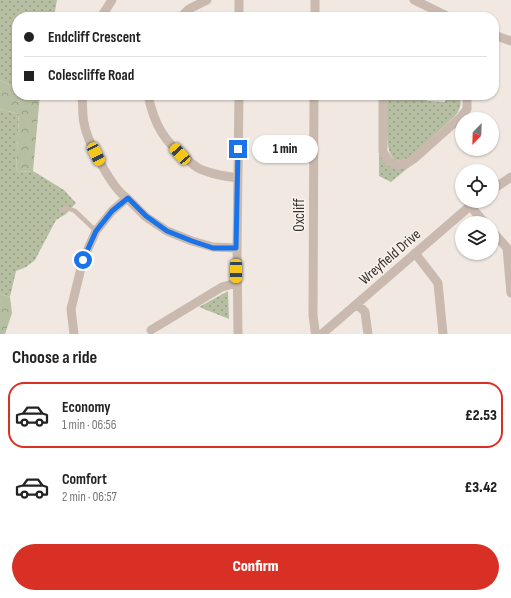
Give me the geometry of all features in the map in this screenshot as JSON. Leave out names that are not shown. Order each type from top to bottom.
[{"type":"street","points":[[104,12],[112,0]]},
{"type":"street","points":[[187,12],[207,0]]},
{"type":"street","points":[[239,0],[239,12]]},
{"type":"street","points":[[315,0],[315,12]]},
{"type":"street","points":[[414,0],[439,12]]},
{"type":"street","points":[[499,37],[511,41]]},
{"type":"street","points":[[82,100],[84,124],[90,143],[111,181],[124,196],[128,198],[146,216],[167,231],[213,248],[236,248]]},
{"type":"street","points":[[149,100],[153,116],[162,135],[180,154],[198,167],[221,175],[238,178]]},
{"type":"street","points":[[238,334],[236,248],[239,100]]},
{"type":"street","name":"Oxcliff","points":[[314,100],[313,315],[316,334]]},
{"type":"street","points":[[383,100],[384,152],[389,161],[398,165],[406,164],[414,158],[461,117],[467,109],[467,100]]},
{"type":"street","points":[[499,185],[511,177]]},
{"type":"street","points":[[74,334],[71,308],[83,260],[96,231],[112,211],[128,198]]},
{"type":"street","name":"Wreyfield Drive","points":[[322,334],[467,208]]},
{"type":"street","points":[[499,238],[509,247],[511,293]]},
{"type":"street","points":[[414,253],[438,283],[443,334]]},
{"type":"street","points":[[151,330],[222,287],[236,283]]},
{"type":"street","points":[[357,304],[365,312],[368,334]]},
{"type":"lane","points":[[61,210],[67,208],[76,211],[96,231]]},
{"type":"green space","points":[[0,0],[57,0],[55,12],[12,12],[12,86],[0,80]]},
{"type":"green space","points":[[0,80],[12,86],[12,100],[40,100],[33,171],[16,172],[19,114],[0,109]]},
{"type":"green space","points":[[387,100],[427,100],[445,102],[445,100],[460,100],[459,110],[458,112],[455,112],[455,116],[414,154],[405,159],[398,160],[390,154],[388,147]]},
{"type":"green space","points":[[0,109],[19,114],[16,172],[33,171],[64,190],[76,203],[66,214],[56,220],[35,260],[26,267],[16,271],[10,297],[0,294]]},
{"type":"green space","points":[[379,151],[409,167],[391,182],[379,176]]},
{"type":"green space","points":[[228,291],[229,319],[199,307]]},
{"type":"green space","points":[[0,294],[10,297],[12,313],[5,334],[0,334]]},
{"type":"route","points":[[83,260],[96,231],[112,211],[128,198],[146,216],[167,231],[213,248],[236,248],[238,149]]}]
